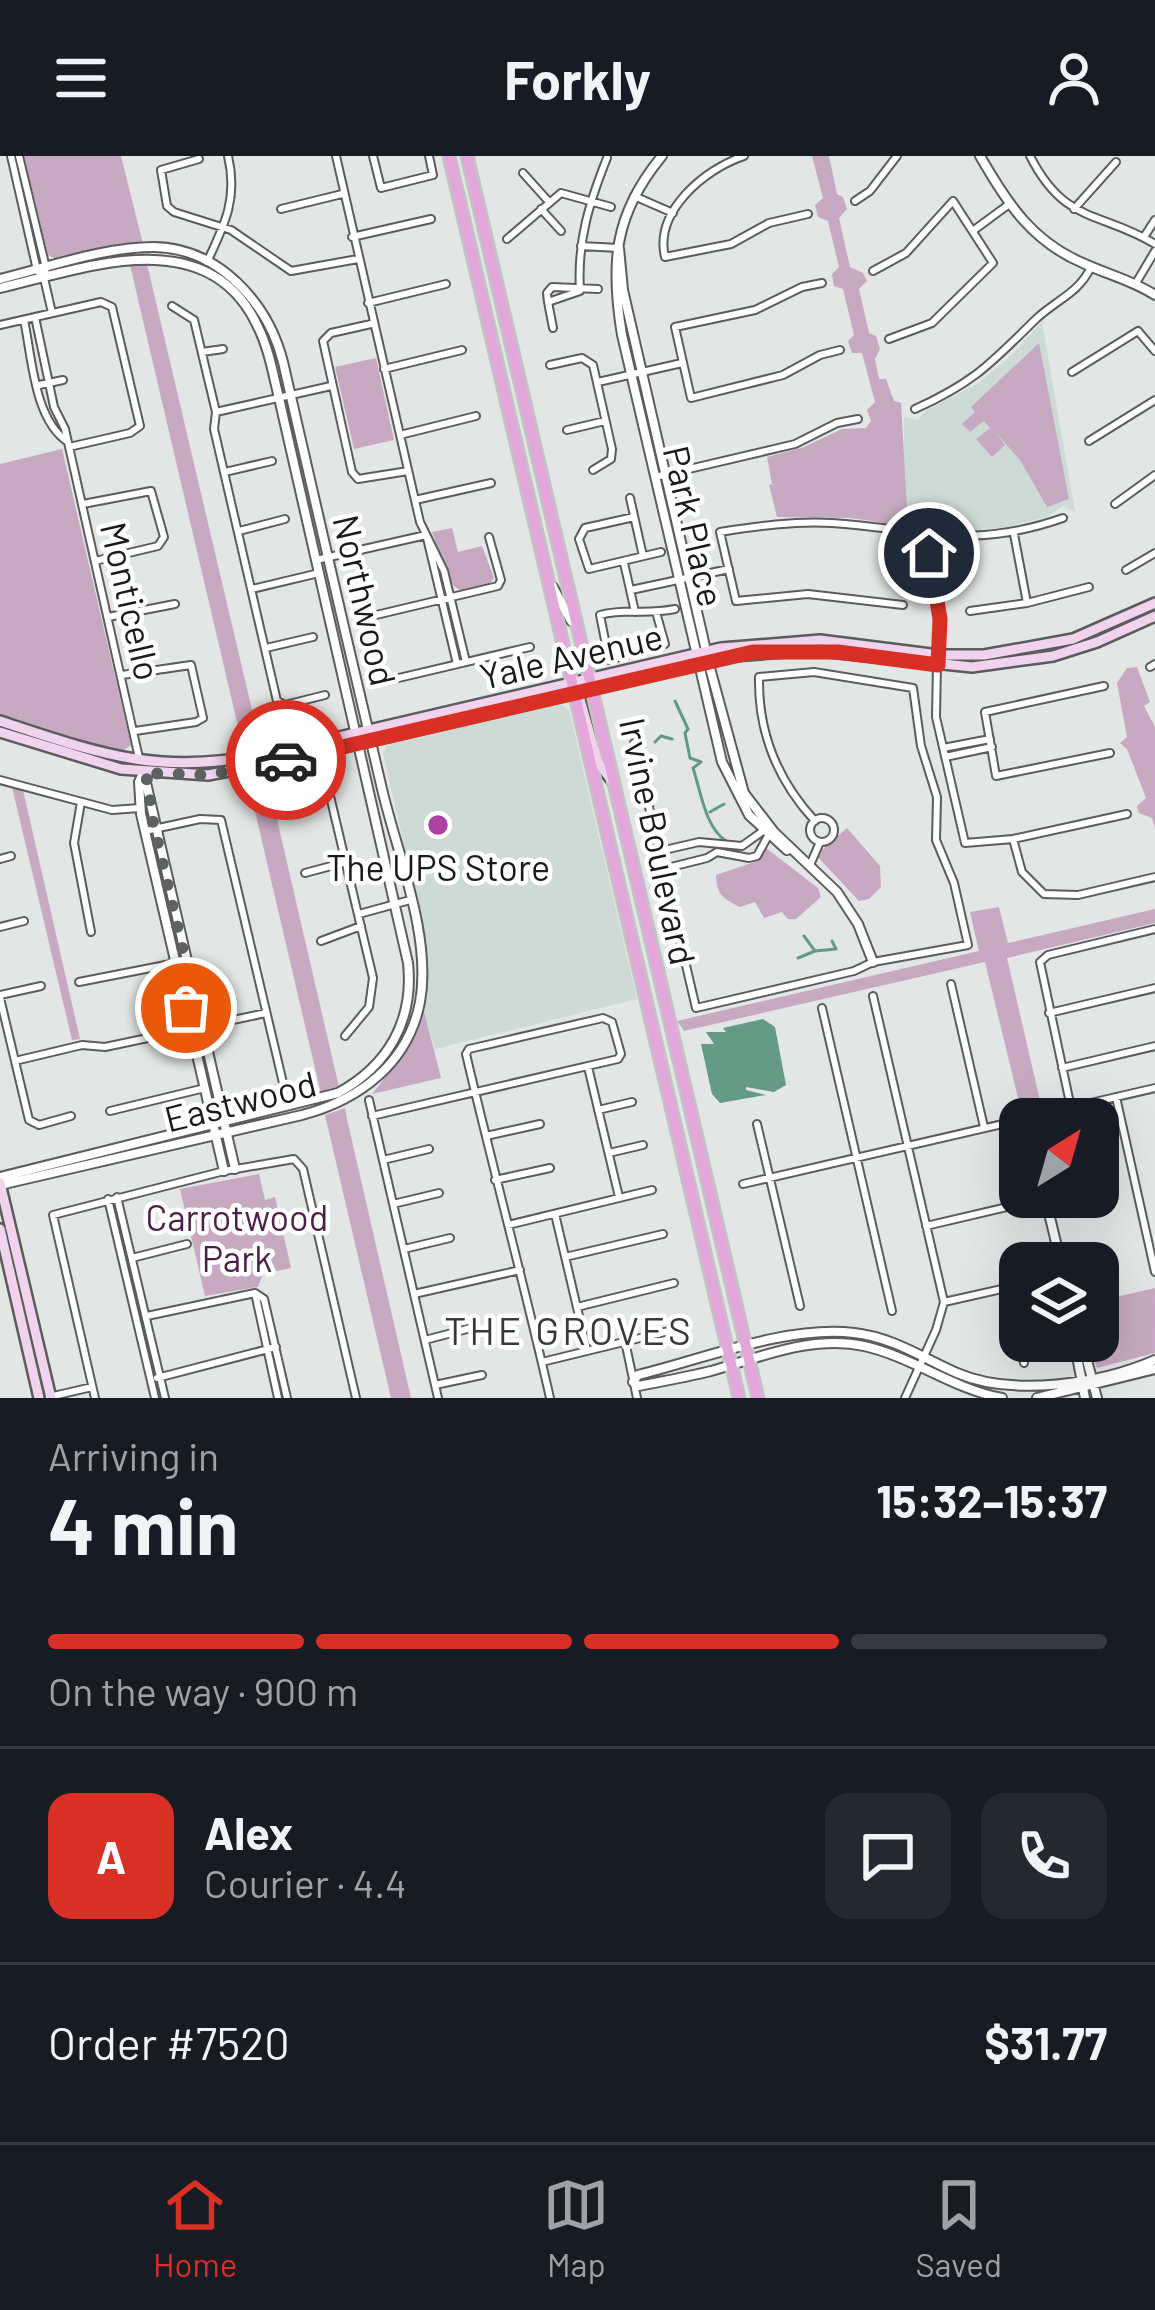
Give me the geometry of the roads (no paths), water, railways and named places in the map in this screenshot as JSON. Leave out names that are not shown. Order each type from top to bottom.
[{"type":"main road","name":"Irvine Boulevard","points":[[449,156],[739,1398]]},
{"type":"main road","name":"Irvine Boulevard","points":[[467,156],[758,1398]]},
{"type":"main road","name":"Yale Avenue","points":[[938,660],[1073,640],[1155,603]]},
{"type":"main road","name":"Yale Avenue","points":[[0,732],[89,761],[142,768],[229,762],[789,640],[972,668],[1053,656],[1155,616]]},
{"type":"main road","points":[[574,689],[598,763],[617,787]]},
{"type":"main road","name":"Yale Avenue","points":[[0,722],[142,768]]},
{"type":"main road","points":[[0,1183],[47,1398]]},
{"type":"main road","points":[[0,1229],[47,1398]]},
{"type":"street","points":[[15,156],[52,313]]},
{"type":"street","points":[[0,279],[147,247],[181,252],[205,266],[233,203],[229,156]]},
{"type":"street","points":[[335,156],[415,500],[444,572],[461,663]]},
{"type":"street","points":[[373,156],[381,188],[433,175],[429,156]]},
{"type":"street","name":"Park Place","points":[[662,156],[634,196],[613,271],[614,290],[679,579],[744,793],[764,822],[800,858]]},
{"type":"street","points":[[744,156],[698,182],[673,213],[662,248],[665,257],[730,244],[769,223],[808,214]]},
{"type":"street","points":[[855,201],[897,156]]},
{"type":"street","points":[[980,156],[1008,205],[1039,237],[1155,295]]},
{"type":"street","points":[[1030,156],[1046,182],[1074,209],[1144,237],[1155,248],[1136,283]]},
{"type":"street","points":[[580,291],[580,246],[608,158]]},
{"type":"street","points":[[199,159],[161,170],[167,206],[173,212],[224,226],[291,271],[358,260]]},
{"type":"street","points":[[1074,209],[1116,162]]},
{"type":"street","points":[[523,173],[549,202]]},
{"type":"street","points":[[507,239],[566,192],[611,207]]},
{"type":"street","points":[[281,209],[342,194]]},
{"type":"street","points":[[634,196],[673,213]]},
{"type":"street","points":[[873,271],[906,254],[953,201],[993,263],[932,323],[889,339]]},
{"type":"street","points":[[974,230],[1008,205]]},
{"type":"street","points":[[541,209],[561,230]]},
{"type":"street","points":[[352,237],[431,220]]},
{"type":"street","points":[[1144,237],[1155,220]]},
{"type":"street","points":[[580,246],[619,248]]},
{"type":"street","name":"Park Place","points":[[619,248],[620,272],[691,577],[722,763],[735,792],[765,833],[810,866],[847,906],[873,962]]},
{"type":"street","name":"Northwood","points":[[205,266],[246,290],[266,316],[331,569],[410,978]]},
{"type":"street","points":[[915,409],[991,366],[1037,319],[1069,296],[1091,267]]},
{"type":"street","points":[[0,289],[42,272]]},
{"type":"street","points":[[822,283],[794,290],[755,310],[675,327],[682,363],[692,398],[783,376],[820,355],[840,350]]},
{"type":"street","points":[[368,303],[446,284]]},
{"type":"street","points":[[553,328],[547,293],[552,287],[580,291]]},
{"type":"street","points":[[548,302],[598,289]]},
{"type":"street","points":[[0,326],[107,302],[114,314],[140,426],[130,433],[69,444]]},
{"type":"street","points":[[172,306],[194,320],[216,412],[214,429],[280,704],[325,695]]},
{"type":"street","name":"Monticello","points":[[35,317],[149,783],[145,807],[176,963],[195,1026],[205,1088],[220,1129]]},
{"type":"street","name":"Monticello","points":[[23,320],[50,422],[69,444]]},
{"type":"street","points":[[373,323],[324,338],[352,472],[358,479],[408,471]]},
{"type":"street","points":[[1072,372],[1138,331],[1155,351]]},
{"type":"street","points":[[202,352],[223,349]]},
{"type":"street","points":[[384,368],[462,350]]},
{"type":"street","points":[[550,365],[590,359],[611,459],[593,470]]},
{"type":"street","points":[[596,382],[682,363]]},
{"type":"street","points":[[38,385],[64,380]]},
{"type":"street","points":[[216,412],[332,386]]},
{"type":"street","name":"Northwood","points":[[285,397],[319,573],[410,900],[424,978]]},
{"type":"street","points":[[1089,441],[1155,400]]},
{"type":"street","points":[[400,435],[476,416]]},
{"type":"street","points":[[656,477],[803,441],[837,423],[858,419]]},
{"type":"street","points":[[567,430],[605,421]]},
{"type":"street","points":[[225,472],[272,461]]},
{"type":"street","points":[[1115,504],[1155,475]]},
{"type":"street","points":[[415,500],[490,483]]},
{"type":"street","points":[[82,505],[152,491],[163,543],[95,561]]},
{"type":"street","points":[[630,498],[643,556]]},
{"type":"street","points":[[634,518],[580,533],[591,570],[661,552]]},
{"type":"street","points":[[903,605],[808,594],[736,601],[720,532],[818,523],[929,537],[1014,534],[1063,518]]},
{"type":"street","points":[[239,531],[284,519]]},
{"type":"street","points":[[1014,534],[1028,603]]},
{"type":"street","points":[[316,560],[426,535]]},
{"type":"street","points":[[372,616],[498,586],[501,580],[489,537]]},
{"type":"street","points":[[929,537],[940,619],[936,717],[965,843],[1013,839],[1127,814]]},
{"type":"street","points":[[1126,570],[1155,553]]},
{"type":"street","points":[[624,562],[635,612]]},
{"type":"street","points":[[252,589],[331,569]]},
{"type":"street","points":[[631,590],[729,569]]},
{"type":"street","points":[[545,576],[569,614],[590,682]]},
{"type":"street","points":[[970,611],[1028,603],[1089,587]]},
{"type":"street","points":[[108,617],[175,604]]},
{"type":"street","points":[[656,612],[664,644],[609,660],[600,615],[622,609],[656,612],[675,608]]},
{"type":"street","points":[[266,648],[313,637]]},
{"type":"street","points":[[386,681],[530,647]]},
{"type":"street","points":[[122,675],[191,665],[204,706],[203,718],[135,731]]},
{"type":"street","points":[[634,743],[696,1008],[854,971],[873,962],[968,945],[954,884],[936,840],[937,797],[922,746],[913,688],[814,673],[760,676],[764,724],[780,778],[814,820]]},
{"type":"street","points":[[1104,686],[985,712],[996,776],[1110,753]]},
{"type":"street","points":[[944,752],[991,743]]},
{"type":"street","points":[[0,780],[112,810],[145,807]]},
{"type":"street","points":[[288,808],[330,796],[373,977],[362,1019],[345,1036]]},
{"type":"street","points":[[937,797],[952,797]]},
{"type":"street","points":[[81,802],[74,844],[92,932]]},
{"type":"street","points":[[149,830],[200,819],[220,820],[284,1088]]},
{"type":"street","points":[[810,866],[820,842],[832,836],[833,826],[825,819],[814,820]]},
{"type":"street","points":[[814,820],[811,835],[820,842]]},
{"type":"street","name":"Monticello","points":[[149,830],[230,1170]]},
{"type":"street","points":[[659,851],[699,842],[736,848],[765,833]]},
{"type":"street","points":[[663,869],[717,852],[757,856],[765,833]]},
{"type":"street","points":[[1013,839],[1022,872],[1044,893],[1078,895],[1155,877]]},
{"type":"street","points":[[0,859],[11,856]]},
{"type":"street","points":[[305,873],[346,862]]},
{"type":"street","points":[[358,914],[410,900]]},
{"type":"street","points":[[0,926],[23,920]]},
{"type":"street","points":[[321,940],[361,926]]},
{"type":"street","points":[[1069,1098],[1039,967],[1044,957],[1155,929]]},
{"type":"street","points":[[80,982],[176,963]]},
{"type":"street","name":"Eastwood","points":[[0,1183],[324,1099],[363,1078],[395,1040],[408,1003],[410,978]]},
{"type":"street","name":"Eastwood","points":[[220,1129],[318,1111],[369,1085],[402,1048],[419,1008],[424,978]]},
{"type":"street","points":[[951,984],[984,1128]]},
{"type":"street","points":[[41,986],[0,997],[31,1124],[71,1116]]},
{"type":"street","points":[[1049,1013],[1155,988]]},
{"type":"street","points":[[873,996],[944,1302],[905,1398]]},
{"type":"street","points":[[822,1008],[892,1311]]},
{"type":"street","points":[[15,1061],[266,1013]]},
{"type":"street","points":[[372,1117],[475,1094],[620,1056],[614,1025],[603,1018],[466,1052],[475,1094],[486,1136],[495,1180],[550,1398]]},
{"type":"street","points":[[1062,1068],[1155,1046]]},
{"type":"street","points":[[588,1066],[620,1198]]},
{"type":"street","points":[[110,1111],[205,1088]]},
{"type":"street","points":[[1112,1098],[1155,1088]]},
{"type":"street","points":[[1116,1097],[1155,1273]]},
{"type":"street","points":[[369,1100],[438,1398]]},
{"type":"street","points":[[598,1110],[632,1102]]},
{"type":"street","points":[[486,1136],[540,1124]]},
{"type":"street","points":[[757,1124],[800,1306]]},
{"type":"street","points":[[743,1184],[999,1125]]},
{"type":"street","points":[[609,1154],[643,1145]]},
{"type":"street","points":[[383,1160],[429,1149]]},
{"type":"street","points":[[95,1398],[52,1217],[55,1213],[230,1170],[298,1161],[356,1398]]},
{"type":"street","points":[[495,1180],[550,1168]]},
{"type":"street","points":[[508,1225],[652,1190]]},
{"type":"street","points":[[393,1204],[439,1192]]},
{"type":"street","points":[[113,1198],[155,1378],[155,1398]]},
{"type":"street","points":[[926,1226],[999,1209]]},
{"type":"street","points":[[555,1214],[587,1350]]},
{"type":"street","points":[[565,1257],[663,1234]]},
{"type":"street","points":[[404,1249],[450,1238]]},
{"type":"street","points":[[127,1259],[187,1244]]},
{"type":"street","points":[[414,1294],[520,1270]]},
{"type":"street","points":[[577,1306],[674,1283]]},
{"type":"street","points":[[944,1302],[999,1290]]},
{"type":"street","points":[[141,1318],[255,1293],[264,1299],[283,1398]]},
{"type":"street","points":[[542,1362],[685,1327]]},
{"type":"street","points":[[424,1340],[471,1328]]},
{"type":"street","points":[[634,1382],[638,1375],[748,1354],[832,1331],[874,1336],[969,1378],[1005,1387],[1087,1386]]},
{"type":"street","points":[[625,1341],[637,1398]]},
{"type":"street","points":[[748,1354],[833,1343],[881,1351],[965,1389],[1003,1398]]},
{"type":"street","points":[[155,1378],[272,1349]]},
{"type":"street","points":[[634,1382],[639,1386],[730,1358]]},
{"type":"street","points":[[1037,1398],[1155,1365]]},
{"type":"street","points":[[435,1385],[482,1375]]},
{"type":"street","points":[[155,1378],[165,1398]]},
{"type":"street","points":[[1087,1386],[1096,1398]]},
{"type":"street","points":[[47,1398],[92,1387]]},
{"type":"waterway","points":[[675,701],[688,729],[690,758],[701,762],[693,768],[705,808],[726,841]]},
{"type":"waterway","points":[[655,742],[661,736],[672,739]]},
{"type":"waterway","points":[[710,812],[724,804]]},
{"type":"waterway","points":[[798,958],[815,951],[804,936]]},
{"type":"waterway","points":[[815,951],[836,949],[832,941]]},
{"type":"place","name":"The UPS Store","points":[[438,825]]},
{"type":"district","name":"THE GROVES","points":[[569,1329]]},
{"type":"park label","name":"Carrotwood Park","points":[[237,1236]]}]
